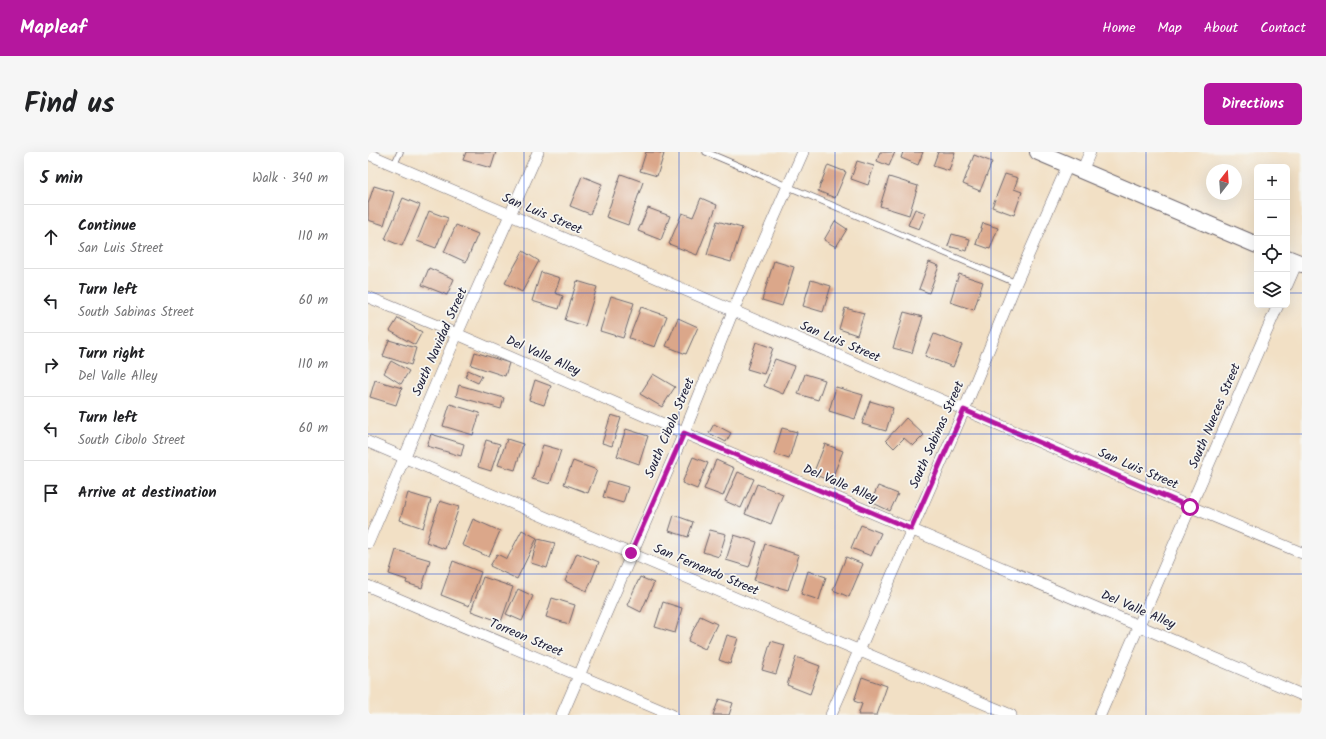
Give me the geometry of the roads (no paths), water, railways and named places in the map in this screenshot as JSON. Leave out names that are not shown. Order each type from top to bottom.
[{"type":"street","name":"South Navidad Street","points":[[368,543],[538,152]]},
{"type":"street","name":"South Cibolo Street","points":[[562,715],[803,152]]},
{"type":"street","points":[[1038,152],[1254,244]]},
{"type":"street","name":"South Sabinas Street","points":[[831,715],[964,410],[1016,283],[1075,168],[1090,152]]},
{"type":"street","name":"San Luis Street","points":[[368,154],[1190,507],[1302,553]]},
{"type":"street","points":[[1290,279],[1298,262]]},
{"type":"street","name":"Del Valle Alley","points":[[368,297],[458,334],[684,433],[1302,695]]},
{"type":"street","name":"South Nueces Street","points":[[1100,715],[1277,308]]},
{"type":"street","name":"San Fernando Street","points":[[368,442],[1011,715]]},
{"type":"street","name":"Torreon Street","points":[[368,586],[672,715]]},
{"type":"lane","points":[[394,165],[400,152]]},
{"type":"lane","points":[[706,152],[788,188],[1016,283]]}]
